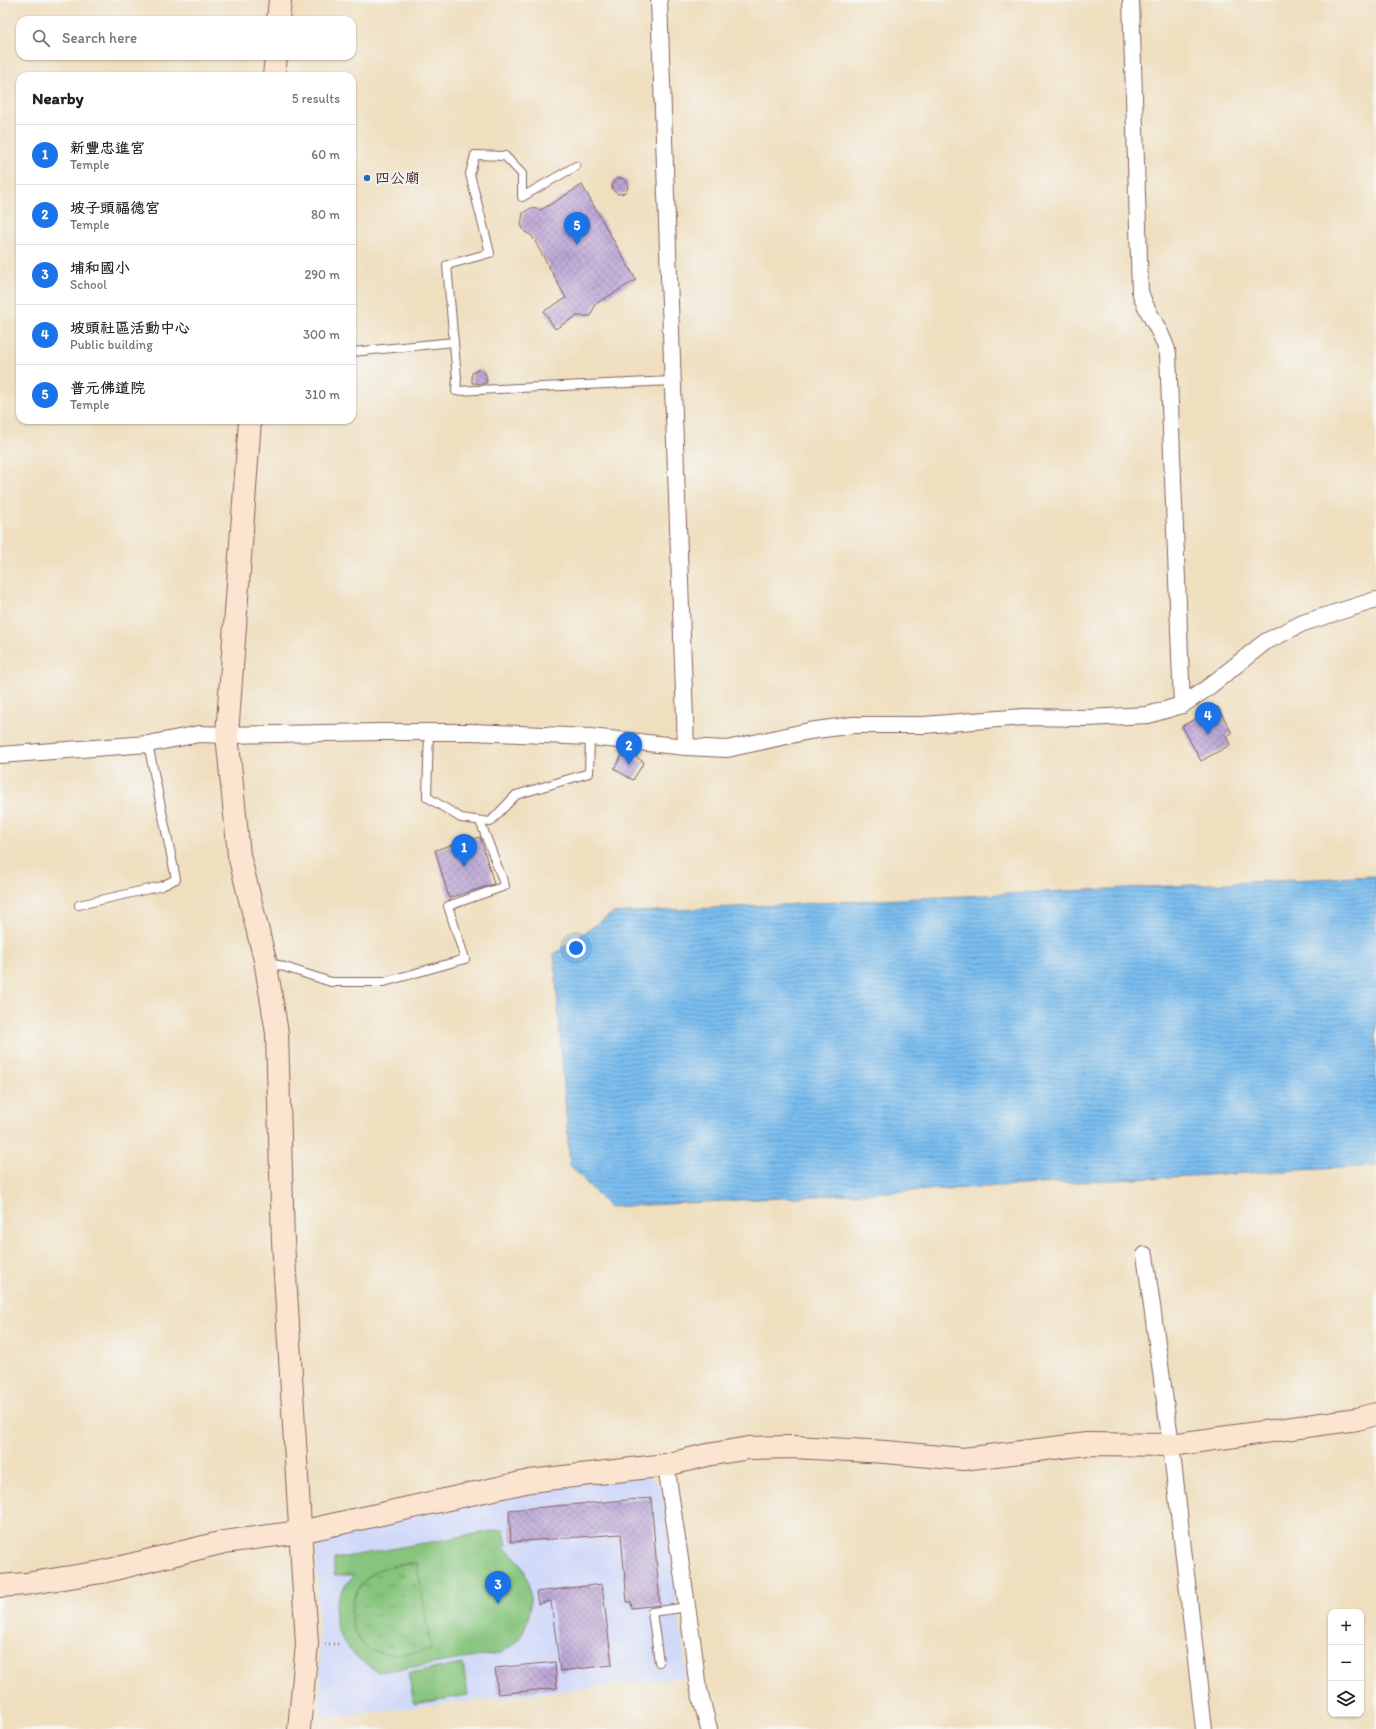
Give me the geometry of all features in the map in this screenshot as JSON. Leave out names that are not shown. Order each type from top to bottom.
[{"type":"street","points":[[278,16],[280,0]]},
{"type":"street","points":[[659,0],[686,747]]},
{"type":"street","points":[[1131,0],[1140,291],[1143,302],[1165,340],[1168,354],[1182,704]]},
{"type":"street","points":[[274,72],[276,60]]},
{"type":"street","points":[[250,424],[227,735],[240,855],[266,960],[277,1033],[283,1241],[307,1644],[299,1729]]},
{"type":"street","points":[[0,755],[148,744],[199,734],[227,735],[429,732],[590,736],[686,747],[727,749],[809,731],[853,725],[924,725],[1023,717],[1087,718],[1148,715],[1182,704],[1206,689],[1265,642],[1303,623],[1376,600]]},
{"type":"street","points":[[1145,1255],[1171,1445],[1204,1729]]},
{"type":"street","points":[[0,1586],[25,1584],[102,1572],[224,1542],[300,1532],[530,1481],[666,1465],[707,1455],[749,1448],[794,1447],[886,1452],[963,1459],[1087,1444],[1171,1445],[1357,1419],[1376,1414]]},
{"type":"street","points":[[666,1465],[688,1607],[697,1682],[709,1729]]},
{"type":"lane","points":[[576,166],[522,197],[522,174],[505,156],[475,155],[470,174],[490,253],[447,265],[454,342],[456,391],[672,381]]},
{"type":"lane","points":[[356,352],[454,342]]},
{"type":"lane","points":[[429,732],[427,797],[461,818],[490,822],[516,795],[590,773],[590,736]]},
{"type":"lane","points":[[79,905],[162,886],[176,879],[148,744]]},
{"type":"lane","points":[[266,960],[331,982],[384,982],[465,959],[448,906],[505,886],[480,821]]},
{"type":"lane","points":[[659,1662],[652,1612],[688,1607]]},
{"type":"shaded area","points":[[647,1475],[662,1488],[687,1677],[321,1718],[316,1532],[509,1493]]},
{"type":"green space","points":[[504,1529],[507,1545],[502,1546],[520,1563],[529,1585],[530,1606],[525,1627],[521,1636],[514,1644],[501,1653],[379,1672],[370,1667],[353,1653],[340,1635],[336,1625],[335,1615],[337,1600],[354,1575],[334,1575],[334,1559]],"holes":[[[417,1563],[431,1650],[407,1654],[384,1654],[369,1649],[359,1640],[351,1619],[351,1610],[356,1593],[366,1579],[373,1573],[385,1568]]]},
{"type":"green space","points":[[417,1563],[432,1650],[408,1654],[385,1654],[367,1648],[354,1629],[351,1619],[351,1609],[358,1590],[364,1581],[381,1569]]},
{"type":"green space","points":[[463,1664],[468,1695],[414,1704],[408,1673]]},
{"type":"water","points":[[1376,876],[1376,1166],[609,1207],[570,1165],[554,954],[613,913]]},
{"type":"building","points":[[617,178],[623,178],[628,183],[626,192],[623,194],[617,194],[612,189],[612,183]]},
{"type":"building","points":[[582,185],[636,280],[595,304],[591,316],[577,316],[555,329],[544,311],[566,298],[532,236],[525,232],[521,225],[523,213],[531,208],[541,210]]},
{"type":"building","points":[[479,369],[485,373],[487,382],[483,384],[472,383],[472,373]]},
{"type":"building","points":[[1218,707],[1232,733],[1226,736],[1230,745],[1201,761],[1182,726]]},
{"type":"building","points":[[625,750],[644,762],[633,780],[614,769]]},
{"type":"building","points":[[480,837],[494,884],[449,898],[435,850]]},
{"type":"building","points":[[651,1498],[660,1605],[632,1608],[631,1602],[627,1602],[621,1534],[511,1542],[509,1510]]},
{"type":"building","points":[[602,1584],[612,1665],[560,1671],[551,1601],[538,1604],[536,1592]]},
{"type":"building","points":[[555,1662],[557,1688],[498,1694],[495,1668]]},
{"type":"place","name":"四公廟","points":[[367,178]]},
{"type":"place","name":"普元佛道院","points":[[577,245]]},
{"type":"place","name":"坡頭社區活動中心","points":[[1208,735]]},
{"type":"place","name":"坡子頭福德宫","points":[[629,765]]},
{"type":"place","name":"新豐忠進宮","points":[[464,867]]},
{"type":"place","name":"埔和國小","points":[[498,1604]]}]
